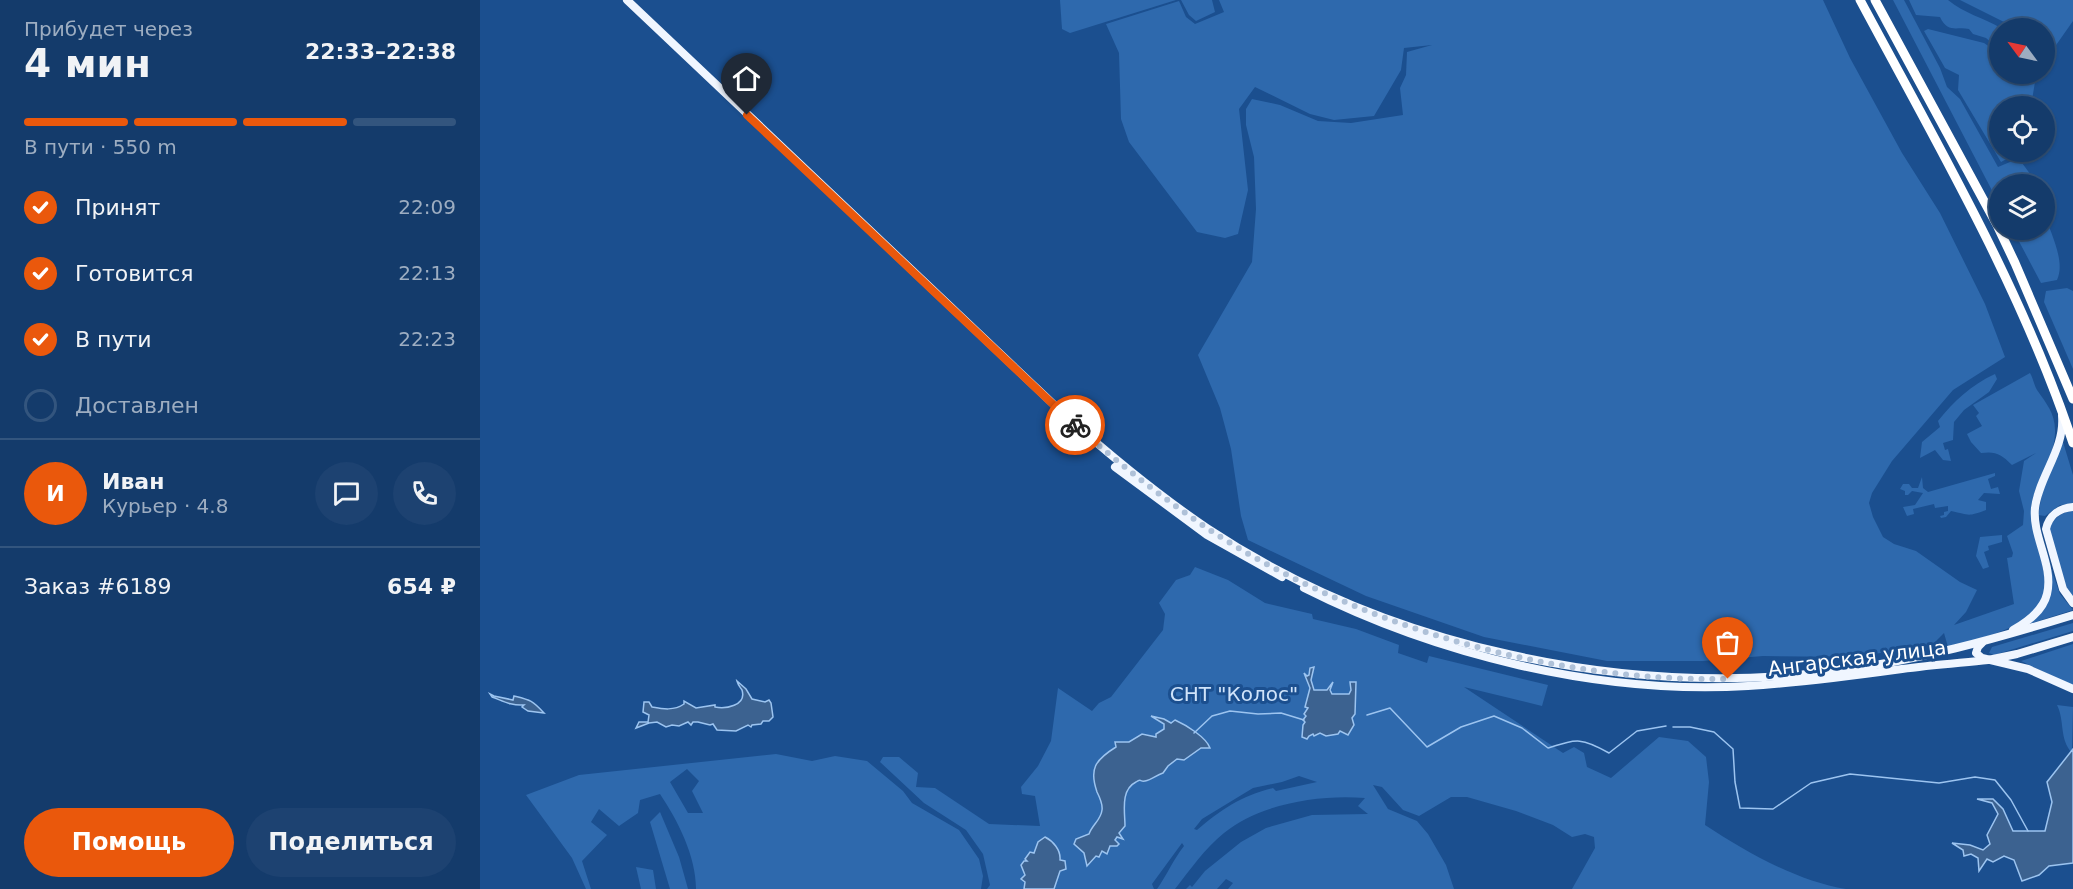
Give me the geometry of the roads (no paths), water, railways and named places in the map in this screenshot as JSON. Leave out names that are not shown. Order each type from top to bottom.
[{"type":"highway","points":[[1860,0],[2001,268],[2039,350],[2073,443]]},
{"type":"highway","points":[[1875,0],[2001,235],[2073,399]]},
{"type":"main road","name":"Ангарская улица","points":[[627,0],[1066,417],[1123,467],[1209,529],[1299,580],[1372,612],[1505,654],[1603,672],[1668,678],[1723,679],[1835,671],[1900,661],[1983,642],[2073,615]]},
{"type":"main road","points":[[2062,410],[2063,422],[2060,436],[2035,508],[2037,532],[2049,579],[2046,600],[2035,614],[2015,629],[1983,642],[1976,652],[1979,657],[2028,669],[2073,689]]},
{"type":"main road","name":"Ангарская улица","points":[[1066,417],[1099,453],[1130,480],[1207,535],[1251,561],[1368,618],[1483,656],[1537,669],[1588,678],[1682,687],[1818,681],[1988,660],[2073,637]]},
{"type":"main road","points":[[2073,507],[2054,514],[2047,523],[2046,529],[2063,589],[2073,603]]},
{"type":"waterway","points":[[1367,715],[1390,708],[1427,747],[1461,727],[1494,716],[1522,728],[1548,748],[1579,741],[1592,744],[1609,753],[1637,731],[1666,726]]},
{"type":"waterway","points":[[1194,733],[1212,716],[1230,711],[1258,714],[1281,713],[1304,720]]},
{"type":"waterway","points":[[1673,727],[1690,727],[1714,732],[1733,749],[1735,782],[1740,808],[1773,809],[1811,783],[1850,774],[1939,783],[1975,777],[1995,780],[2011,800],[2028,831]]},
{"type":"park label","name":"СНТ \"Колос\"","points":[[1234,694]]}]
